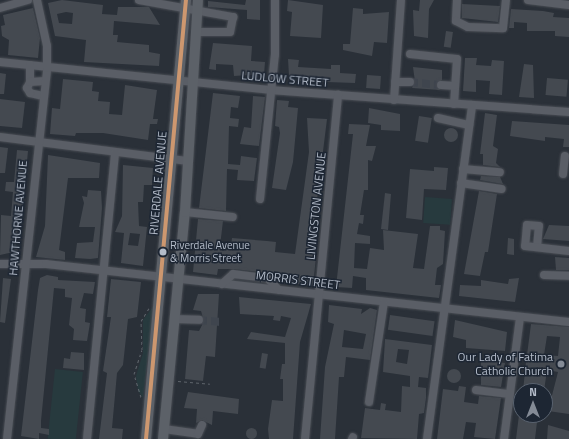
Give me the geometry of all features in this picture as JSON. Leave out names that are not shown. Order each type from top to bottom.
[{"type":"main road","name":"RIVERDALE AVENUE","points":[[146,439],[174,159],[186,3]]},
{"type":"main road","points":[[163,434],[177,278],[185,212],[194,83],[197,4]]},
{"type":"street","points":[[0,8],[28,0]]},
{"type":"street","name":"HAWTHORNE AVENUE","points":[[7,439],[37,142],[47,68],[47,46],[37,0]]},
{"type":"street","points":[[139,0],[197,4],[231,14],[234,28],[230,32],[195,32]]},
{"type":"street","points":[[260,199],[270,90],[275,0]]},
{"type":"street","points":[[394,100],[401,0]]},
{"type":"street","points":[[457,0],[456,21],[468,27],[503,28],[506,0]]},
{"type":"street","points":[[528,0],[569,5]]},
{"type":"street","points":[[410,54],[457,59],[454,104]]},
{"type":"street","name":"LUDLOW STREET","points":[[0,62],[194,83],[338,96],[569,112]]},
{"type":"street","points":[[30,66],[30,82],[28,91],[43,96]]},
{"type":"street","points":[[30,82],[45,81]]},
{"type":"street","points":[[396,82],[410,82]]},
{"type":"street","points":[[441,85],[455,86]]},
{"type":"street","name":"LIVINGSTON AVENUE","points":[[305,439],[338,96]]},
{"type":"street","points":[[427,439],[443,308],[472,105]]},
{"type":"street","points":[[438,118],[469,125]]},
{"type":"street","points":[[0,137],[188,161]]},
{"type":"street","points":[[87,439],[115,152]]},
{"type":"street","points":[[563,174],[564,156]]},
{"type":"street","points":[[463,169],[500,172]]},
{"type":"street","points":[[461,183],[502,189]]},
{"type":"street","points":[[185,212],[232,216]]},
{"type":"street","points":[[537,247],[569,251]]},
{"type":"street","name":"MORRIS STREET","points":[[0,264],[25,262],[104,270],[569,322]]},
{"type":"street","points":[[544,275],[569,276]]},
{"type":"street","points":[[369,402],[384,302]]},
{"type":"street","points":[[504,439],[520,317]]},
{"type":"street","points":[[174,319],[199,320]]},
{"type":"street","points":[[476,390],[510,394]]},
{"type":"street","points":[[163,434],[198,434],[202,426]]},
{"type":"path","points":[[143,400],[138,394],[134,374],[142,350],[141,321],[151,304]]},
{"type":"path","points":[[178,381],[210,384]]},
{"type":"green space","points":[[425,197],[452,199],[450,225],[423,223]]},
{"type":"green space","points":[[154,305],[143,398],[138,391],[136,376],[143,353],[143,320]]},
{"type":"green space","points":[[55,369],[83,372],[76,439],[48,439]]},
{"type":"building","points":[[62,0],[103,5],[102,14],[117,15],[118,7],[149,7],[160,25],[114,21],[113,35],[118,35],[117,42],[149,45],[149,52],[160,54],[159,66],[84,62],[86,40],[55,36],[48,3]],"holes":[[[66,12],[73,13],[72,24],[59,23],[57,14]]]},
{"type":"building","points":[[246,0],[260,0],[260,20],[247,19],[247,10],[208,7],[208,1],[245,5]]},
{"type":"building","points":[[288,0],[323,5],[321,38],[290,36],[292,12],[287,11]]},
{"type":"building","points":[[420,0],[434,0],[429,9],[428,38],[414,36],[413,10],[419,11]]},
{"type":"building","points":[[462,4],[500,6],[498,22],[462,18]]},
{"type":"building","points":[[33,8],[40,38],[38,58],[8,55],[9,40],[2,36],[1,26],[5,25],[3,15]]},
{"type":"building","points":[[353,8],[363,9],[363,14],[389,12],[387,43],[374,42],[372,56],[343,50],[343,44],[350,44]]},
{"type":"building","points":[[511,9],[543,11],[554,13],[553,17],[569,18],[569,37],[555,36],[555,31],[527,31],[527,23],[514,22],[514,28],[509,28]]},
{"type":"building","points":[[446,31],[453,32],[451,48],[444,47]]},
{"type":"building","points":[[213,43],[252,46],[251,61],[265,62],[264,74],[234,76],[233,65],[216,64],[216,70],[209,69]]},
{"type":"building","points":[[465,58],[477,58],[476,65],[491,66],[492,60],[504,61],[502,95],[489,94],[490,81],[476,80],[476,92],[463,91]]},
{"type":"building","points":[[288,59],[299,60],[298,67],[331,69],[331,65],[340,65],[340,73],[356,74],[355,83],[299,81],[299,77],[289,76]]},
{"type":"building","points":[[524,64],[533,65],[534,98],[519,97]]},
{"type":"building","points":[[413,67],[442,70],[442,80],[436,84],[440,90],[412,88],[415,82]]},
{"type":"building","points":[[0,73],[6,74],[4,94],[0,94]]},
{"type":"building","points":[[367,75],[381,76],[380,89],[366,88]]},
{"type":"building","points":[[547,78],[568,80],[566,97],[546,95]]},
{"type":"building","points":[[63,79],[93,82],[92,91],[99,92],[98,101],[110,102],[109,114],[122,115],[125,85],[157,90],[153,119],[158,119],[157,124],[150,124],[148,140],[103,133],[76,133],[75,136],[50,134],[52,108],[60,109]]},
{"type":"building","points":[[213,93],[240,96],[238,108],[231,107],[230,118],[239,119],[238,127],[229,126],[228,164],[240,165],[241,156],[257,158],[254,181],[237,180],[238,170],[227,169],[226,211],[199,208]]},
{"type":"building","points":[[253,96],[265,97],[259,146],[240,144],[244,127],[251,128]]},
{"type":"building","points":[[0,99],[25,102],[22,128],[0,126]]},
{"type":"building","points":[[277,100],[289,101],[288,107],[298,108],[293,162],[286,190],[272,188],[280,133],[279,127],[275,126]]},
{"type":"building","points":[[369,108],[400,114],[400,131],[381,130],[381,125],[368,123]]},
{"type":"building","points":[[485,113],[497,115],[493,146],[498,149],[496,163],[500,167],[483,165],[483,154],[480,154]]},
{"type":"building","points":[[419,116],[432,118],[428,143],[415,141]]},
{"type":"building","points":[[307,118],[327,119],[313,232],[316,257],[313,286],[284,282],[285,276],[234,269],[218,269],[217,275],[193,272],[198,219],[223,221],[220,246],[231,247],[232,238],[267,241],[276,242],[275,252],[295,254],[309,152]]},
{"type":"building","points":[[512,121],[569,125],[569,147],[563,147],[564,139],[545,137],[545,141],[510,136]]},
{"type":"building","points":[[349,124],[370,125],[366,146],[376,146],[372,161],[368,160],[368,190],[364,190],[360,215],[364,215],[363,224],[359,223],[357,234],[370,236],[370,244],[355,243],[354,268],[367,269],[370,248],[384,250],[383,230],[418,234],[413,268],[424,269],[430,226],[440,226],[440,230],[445,231],[443,264],[437,268],[435,285],[441,285],[439,298],[366,290],[366,278],[353,276],[352,288],[336,287],[353,134],[348,134]]},
{"type":"building","points":[[448,128],[454,128],[458,132],[458,138],[454,142],[448,142],[444,138],[444,132]]},
{"type":"building","points":[[0,147],[8,148],[5,173],[0,173]]},
{"type":"building","points":[[17,150],[28,151],[22,214],[15,241],[18,251],[0,255],[1,215],[11,216],[13,192],[5,191],[6,182],[14,182]]},
{"type":"building","points":[[48,155],[100,163],[99,178],[68,178],[59,250],[65,252],[65,260],[36,257],[45,226]]},
{"type":"building","points":[[123,165],[153,168],[152,185],[144,185],[143,202],[138,202],[139,226],[147,227],[143,266],[121,263],[124,233],[115,232],[122,216]],"holes":[[[130,233],[140,234],[138,246],[128,245]]]},
{"type":"building","points":[[434,167],[448,168],[446,190],[424,189],[422,220],[406,218],[410,169],[434,171]]},
{"type":"building","points":[[481,176],[500,177],[503,184],[480,180]]},
{"type":"building","points":[[88,190],[101,191],[102,208],[98,258],[75,258],[77,243],[93,242],[95,227],[79,227],[84,203],[82,196],[87,197]]},
{"type":"building","points":[[479,191],[497,194],[488,252],[485,252],[480,276],[464,274]]},
{"type":"building","points":[[385,193],[391,194],[388,230],[381,229]]},
{"type":"building","points":[[549,225],[569,226],[569,241],[543,239]]},
{"type":"building","points":[[508,238],[514,239],[514,255],[507,254]]},
{"type":"building","points":[[555,257],[569,258],[569,270],[556,270]]},
{"type":"building","points":[[47,275],[58,277],[58,280],[95,282],[93,294],[84,293],[80,308],[86,309],[85,322],[90,323],[87,341],[73,340],[74,329],[69,325],[72,298],[65,297],[65,289],[54,288],[41,421],[41,428],[49,429],[49,435],[39,433],[39,439],[21,436],[38,290],[40,278]]},
{"type":"building","points":[[3,278],[11,279],[5,323],[0,322]]},
{"type":"building","points":[[519,278],[515,302],[459,296],[460,285],[481,286],[481,280],[508,284],[509,279]]},
{"type":"building","points":[[111,279],[141,282],[137,317],[128,319],[123,365],[117,373],[112,428],[123,429],[122,439],[99,439],[107,373],[103,371],[111,317],[107,317]]},
{"type":"building","points":[[198,294],[219,294],[215,357],[206,356],[203,381],[185,379],[189,330],[199,331],[204,321],[201,311],[193,310]]},
{"type":"building","points":[[239,297],[311,304],[300,342],[293,439],[269,439],[268,429],[272,400],[283,401],[283,379],[280,379],[282,364],[285,364],[285,343],[247,339],[251,332],[285,337],[291,318],[281,316],[280,321],[273,320],[274,316],[240,314]]},
{"type":"building","points":[[329,305],[362,309],[361,314],[370,308],[377,310],[370,360],[346,357],[344,377],[339,377],[335,439],[320,439],[325,367],[334,324],[328,322]],"holes":[[[344,330],[366,334],[363,349],[342,347]]]},
{"type":"building","points":[[390,315],[435,321],[432,336],[388,330]]},
{"type":"building","points":[[455,320],[507,332],[505,351],[466,348],[466,340],[453,337]]},
{"type":"building","points":[[531,324],[569,327],[569,414],[553,412],[553,392],[558,372],[547,370],[545,383],[524,383],[526,362],[533,362],[533,356],[527,355]],"holes":[[[547,336],[560,337],[558,356],[544,355]]]},
{"type":"building","points":[[385,339],[432,345],[428,378],[419,377],[418,387],[426,388],[426,398],[424,413],[419,414],[417,439],[361,438],[365,408],[380,410],[381,403],[386,404],[385,410],[401,412],[402,386],[410,387],[410,376],[383,372]],"holes":[[[398,349],[409,350],[407,364],[396,362]]]},
{"type":"building","points":[[71,352],[84,353],[84,370],[63,368],[64,358],[70,359]]},
{"type":"building","points":[[262,353],[268,354],[266,369],[260,368]]},
{"type":"building","points":[[481,360],[505,363],[501,387],[481,385]]},
{"type":"building","points":[[451,369],[457,369],[461,373],[461,379],[457,383],[451,383],[447,379],[447,373]]},
{"type":"building","points":[[459,386],[466,387],[464,402],[478,404],[479,396],[501,398],[495,439],[474,437],[476,423],[466,422],[463,439],[437,439],[443,389],[458,391]]},
{"type":"building","points":[[188,392],[239,399],[238,414],[213,411],[212,425],[202,420],[196,423],[197,409],[184,408]]},
{"type":"building","points":[[518,423],[537,423],[535,439],[516,439]]},
{"type":"building","points":[[548,425],[569,431],[569,439],[547,439]]},
{"type":"building","points":[[251,427],[255,429],[257,433],[255,437],[251,439],[247,437],[245,433],[247,429]]},
{"type":"tunnel","points":[[410,82],[441,85]]},
{"type":"tunnel","points":[[199,320],[221,322]]},
{"type":"transit line","points":[[146,439],[186,0]]},
{"type":"place","name":"Riverdale Avenue & Morris Street","points":[[163,252]]},
{"type":"place","name":"Our Lady of Fatima Catholic Church","points":[[561,364]]}]
